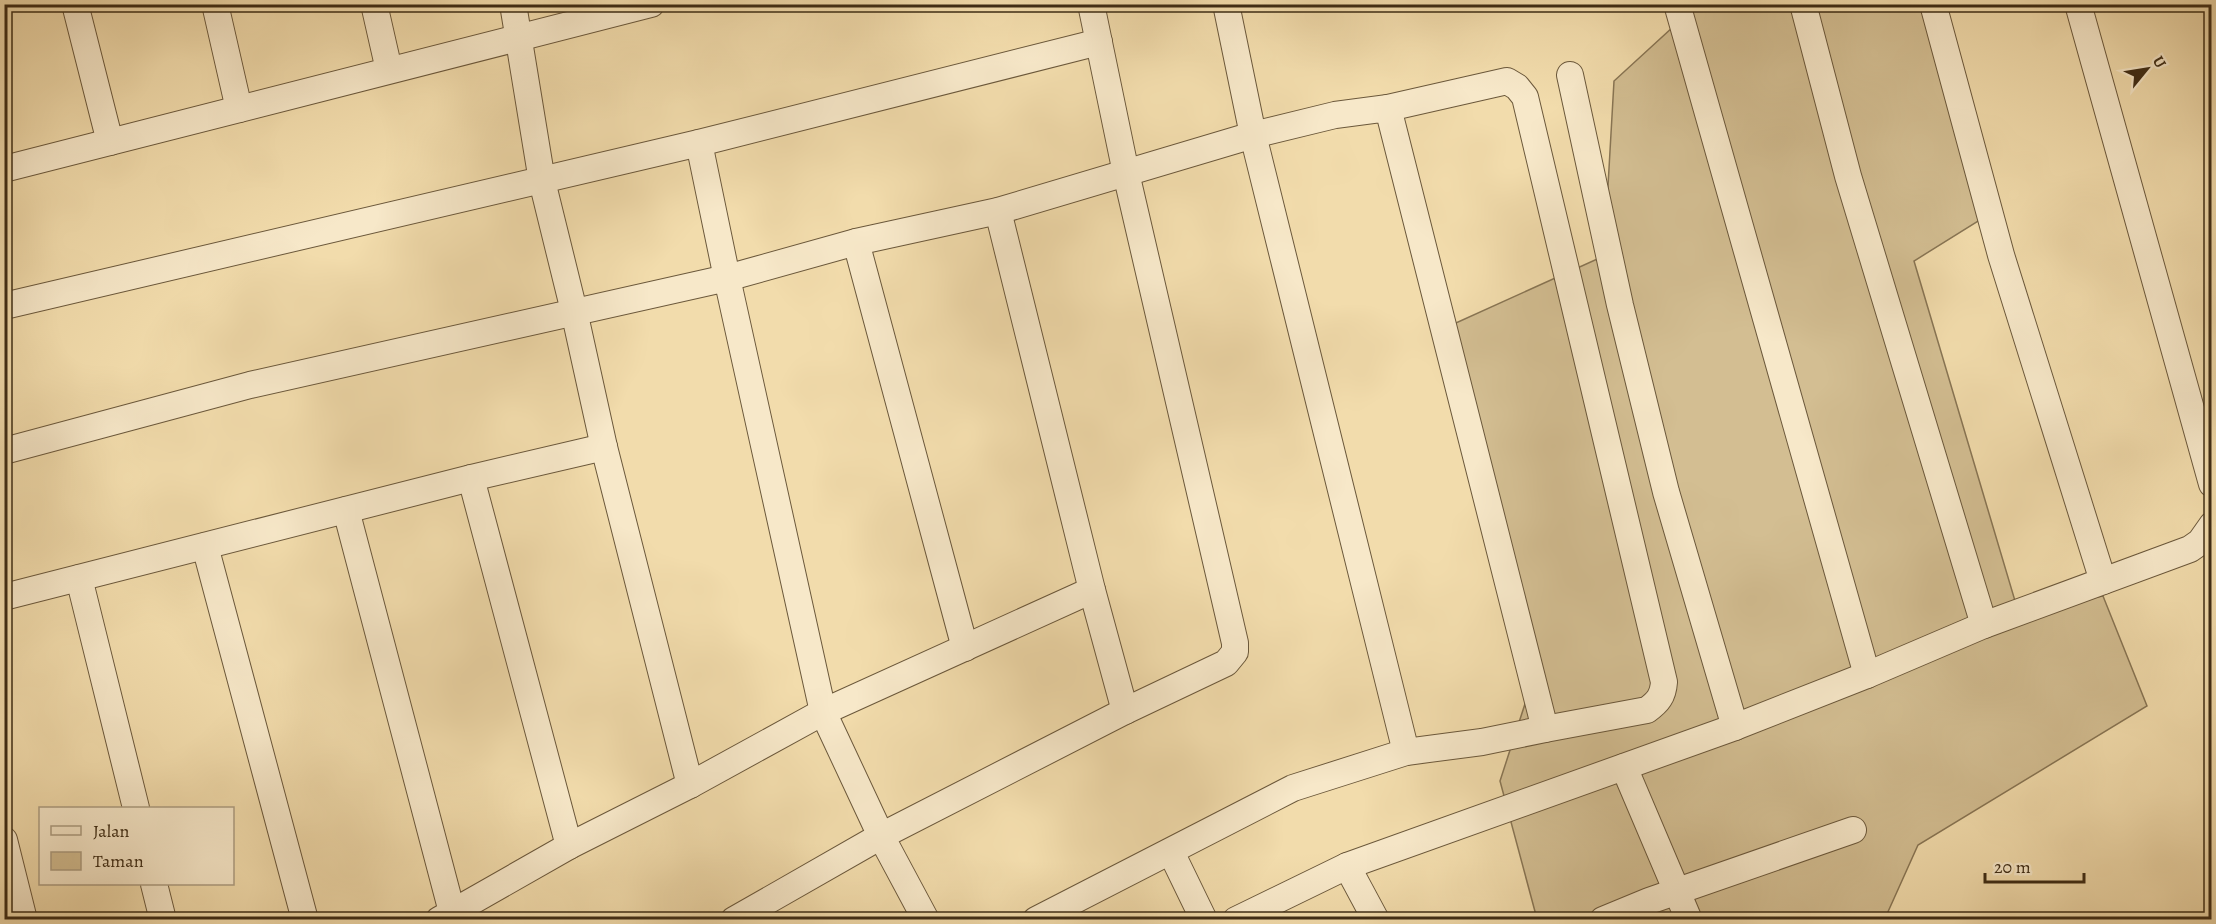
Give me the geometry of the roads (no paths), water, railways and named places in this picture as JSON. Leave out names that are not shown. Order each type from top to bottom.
[{"type":"street","points":[[75,4],[110,142]]},
{"type":"street","points":[[215,4],[239,109]]},
{"type":"street","points":[[374,4],[389,70]]},
{"type":"street","points":[[513,4],[542,181],[604,447],[690,785]]},
{"type":"street","points":[[4,169],[651,4]]},
{"type":"street","points":[[734,920],[881,836],[1125,711],[1226,663],[1235,652],[1126,173],[1091,4]]},
{"type":"street","points":[[1226,4],[1253,135],[1406,752]]},
{"type":"street","points":[[1677,4],[1867,675]]},
{"type":"street","points":[[1803,4],[1848,176],[1984,625]]},
{"type":"street","points":[[1932,4],[2001,255],[2103,581]]},
{"type":"street","points":[[2078,4],[2211,484]]},
{"type":"street","points":[[4,306],[542,181],[1099,42]]},
{"type":"street","points":[[1570,75],[1620,305],[1666,492],[1735,727]]},
{"type":"street","points":[[4,451],[250,385],[727,278],[856,242],[998,211],[1253,135],[1335,115],[1388,108],[1507,81],[1517,87],[1525,97],[1664,682],[1663,693],[1647,710],[1473,743],[1406,752],[1293,788],[1036,920]]},
{"type":"street","points":[[1388,108],[1545,729]]},
{"type":"street","points":[[699,143],[823,712],[881,836],[926,920]]},
{"type":"street","points":[[998,211],[1092,590],[1125,711]]},
{"type":"street","points":[[856,242],[965,648]]},
{"type":"street","points":[[4,597],[471,478],[604,447]]},
{"type":"street","points":[[471,478],[569,846]]},
{"type":"street","points":[[346,510],[446,916],[569,846],[690,785],[823,712],[1092,590]]},
{"type":"street","points":[[1236,920],[1347,866],[1735,727],[1867,675],[1984,625],[2190,549],[2200,542],[2211,525]]},
{"type":"street","points":[[205,546],[305,920]]},
{"type":"street","points":[[79,578],[136,807]]},
{"type":"street","points":[[1623,767],[1689,920]]},
{"type":"street","points":[[1603,920],[1853,830]]},
{"type":"street","points":[[4,840],[24,920]]},
{"type":"street","points":[[1171,852],[1204,920]]},
{"type":"street","points":[[1347,866],[1376,920]]},
{"type":"street","points":[[154,885],[163,920]]}]
